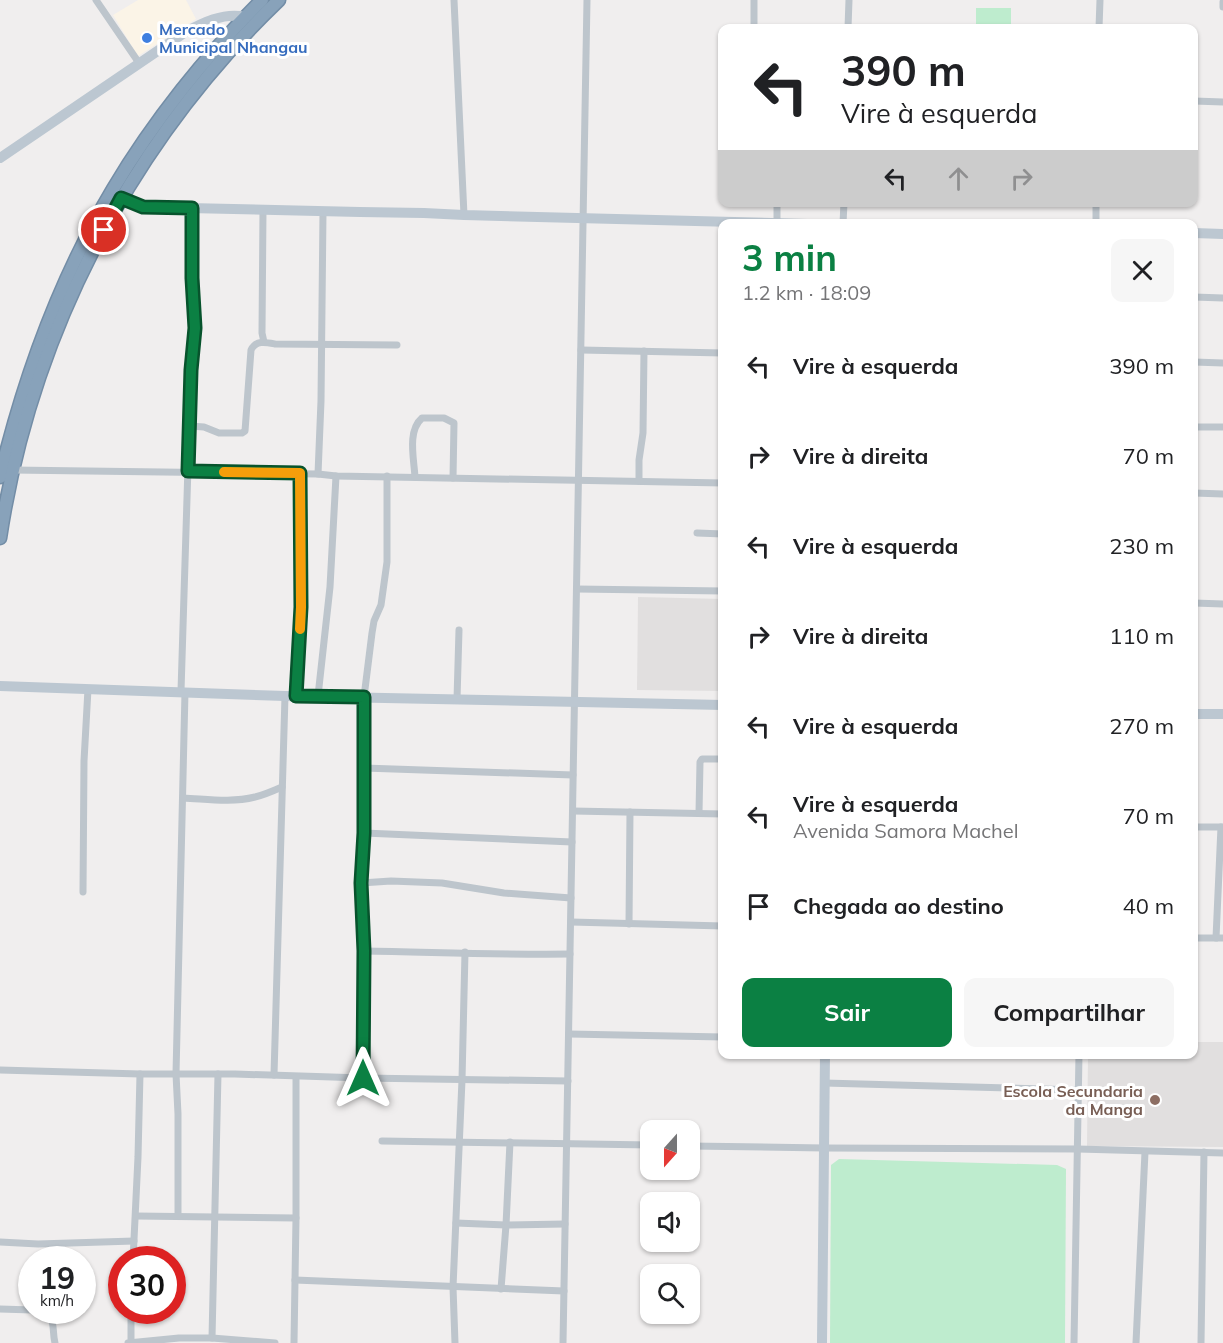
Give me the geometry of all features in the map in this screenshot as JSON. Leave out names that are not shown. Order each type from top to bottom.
[{"type":"highway","points":[[0,477],[5,453],[33,363],[83,243],[112,190],[150,132],[216,49],[262,0]]},
{"type":"highway","points":[[0,538],[12,470],[48,351],[76,285],[121,198],[174,119],[228,53],[279,0]]},
{"type":"street","points":[[96,0],[140,63]]},
{"type":"street","points":[[454,0],[464,215]]},
{"type":"street","points":[[563,1343],[587,0]]},
{"type":"street","points":[[754,0],[754,24]]},
{"type":"street","points":[[848,24],[849,0]]},
{"type":"street","points":[[1099,24],[1100,0]]},
{"type":"street","points":[[1223,2],[1223,7]]},
{"type":"street","points":[[0,158],[184,33],[202,23],[235,14],[245,16]]},
{"type":"street","points":[[1198,101],[1223,102]]},
{"type":"street","points":[[121,198],[143,207],[718,221]]},
{"type":"street","points":[[178,1216],[176,1074],[183,798],[183,692],[191,370],[195,328],[192,208]]},
{"type":"street","points":[[263,210],[264,342]]},
{"type":"street","points":[[318,474],[323,212]]},
{"type":"street","points":[[1198,233],[1223,234]]},
{"type":"street","points":[[1198,297],[1223,298]]},
{"type":"street","points":[[190,426],[204,427],[219,433],[245,431],[251,350],[258,343],[397,345]]},
{"type":"street","points":[[581,350],[718,353]]},
{"type":"street","points":[[639,481],[643,433],[644,351]]},
{"type":"street","points":[[1198,362],[1223,363]]},
{"type":"street","points":[[416,477],[413,442],[417,423],[422,418],[444,418],[454,423],[453,478]]},
{"type":"street","points":[[1198,427],[1223,427]]},
{"type":"street","points":[[12,470],[300,473],[336,476],[718,483]]},
{"type":"street","points":[[274,1076],[282,787],[301,607],[300,473]]},
{"type":"street","points":[[318,696],[330,586],[336,476]]},
{"type":"street","points":[[363,1078],[364,951],[361,883],[364,833],[364,697],[374,621],[381,604],[387,562],[387,476]]},
{"type":"street","points":[[1198,493],[1223,494]]},
{"type":"street","points":[[697,532],[718,534]]},
{"type":"street","points":[[577,589],[718,591]]},
{"type":"street","points":[[1198,603],[1223,604]]},
{"type":"street","points":[[457,699],[459,630]]},
{"type":"street","points":[[0,686],[290,696],[718,705]]},
{"type":"street","points":[[83,892],[84,761],[88,689]]},
{"type":"street","points":[[1198,714],[1223,714]]},
{"type":"street","points":[[699,813],[700,762],[706,758],[718,759]]},
{"type":"street","points":[[364,768],[573,775]]},
{"type":"street","points":[[183,798],[226,801],[248,799],[282,787]]},
{"type":"street","points":[[573,811],[718,814]]},
{"type":"street","points":[[630,812],[630,924]]},
{"type":"street","points":[[1198,826],[1222,827],[1219,938],[1198,938]]},
{"type":"street","points":[[364,833],[572,842]]},
{"type":"street","points":[[361,883],[391,881],[442,883],[504,893],[571,898]]},
{"type":"street","points":[[571,922],[718,926]]},
{"type":"street","points":[[364,951],[570,954]]},
{"type":"street","points":[[454,1343],[453,1287],[465,952]]},
{"type":"street","points":[[568,1034],[718,1037]]},
{"type":"street","points":[[822,1343],[825,1059]]},
{"type":"street","points":[[1074,1343],[1079,1059]]},
{"type":"street","points":[[0,1070],[568,1081]]},
{"type":"street","points":[[134,1246],[140,1074]]},
{"type":"street","points":[[212,1338],[219,1074]]},
{"type":"street","points":[[294,1343],[296,1077]]},
{"type":"street","points":[[824,1083],[1079,1090]]},
{"type":"street","points":[[382,1141],[640,1145]]},
{"type":"street","points":[[501,1289],[510,1142]]},
{"type":"street","points":[[700,1146],[1078,1149],[1223,1153]]},
{"type":"street","points":[[1136,1343],[1145,1152]]},
{"type":"street","points":[[1201,1343],[1204,1152]]},
{"type":"street","points":[[136,1215],[296,1218]]},
{"type":"street","points":[[456,1223],[565,1224]]},
{"type":"street","points":[[0,1242],[48,1244],[134,1241]]},
{"type":"street","points":[[295,1280],[564,1291]]},
{"type":"street","points":[[0,1309],[18,1310]]},
{"type":"street","points":[[53,1324],[56,1343]]},
{"type":"street","points":[[131,1324],[130,1343],[179,1338],[212,1338],[275,1343]]},
{"type":"shaded area","name":"Mercado Municipal Nhangau","points":[[138,0],[186,0],[196,19],[138,56],[113,15]]},
{"type":"shaded area","points":[[638,597],[718,599],[718,691],[637,690]]},
{"type":"shaded area","name":"Escola Secundaria da Manga","points":[[1198,1042],[1223,1042],[1223,1147],[1087,1146],[1088,1059],[1198,1059]]},
{"type":"green space","points":[[976,8],[1011,8],[1011,24],[976,24]]},
{"type":"green space","points":[[839,1159],[1057,1165],[1066,1169],[1065,1343],[830,1343],[831,1165]]},
{"type":"slow traffic","points":[[224,472],[300,473],[300,629]]},
{"type":"place","name":"Mercado Municipal Nhangau","points":[[147,38]]},
{"type":"place","name":"Escola Secundaria da Manga","points":[[1155,1100]]},
{"type":"route","points":[[104,230],[121,198],[143,207],[192,208],[195,328],[191,370],[188,471],[300,473],[301,607],[296,696],[364,697],[364,833],[361,883],[364,951],[363,1078]]}]
